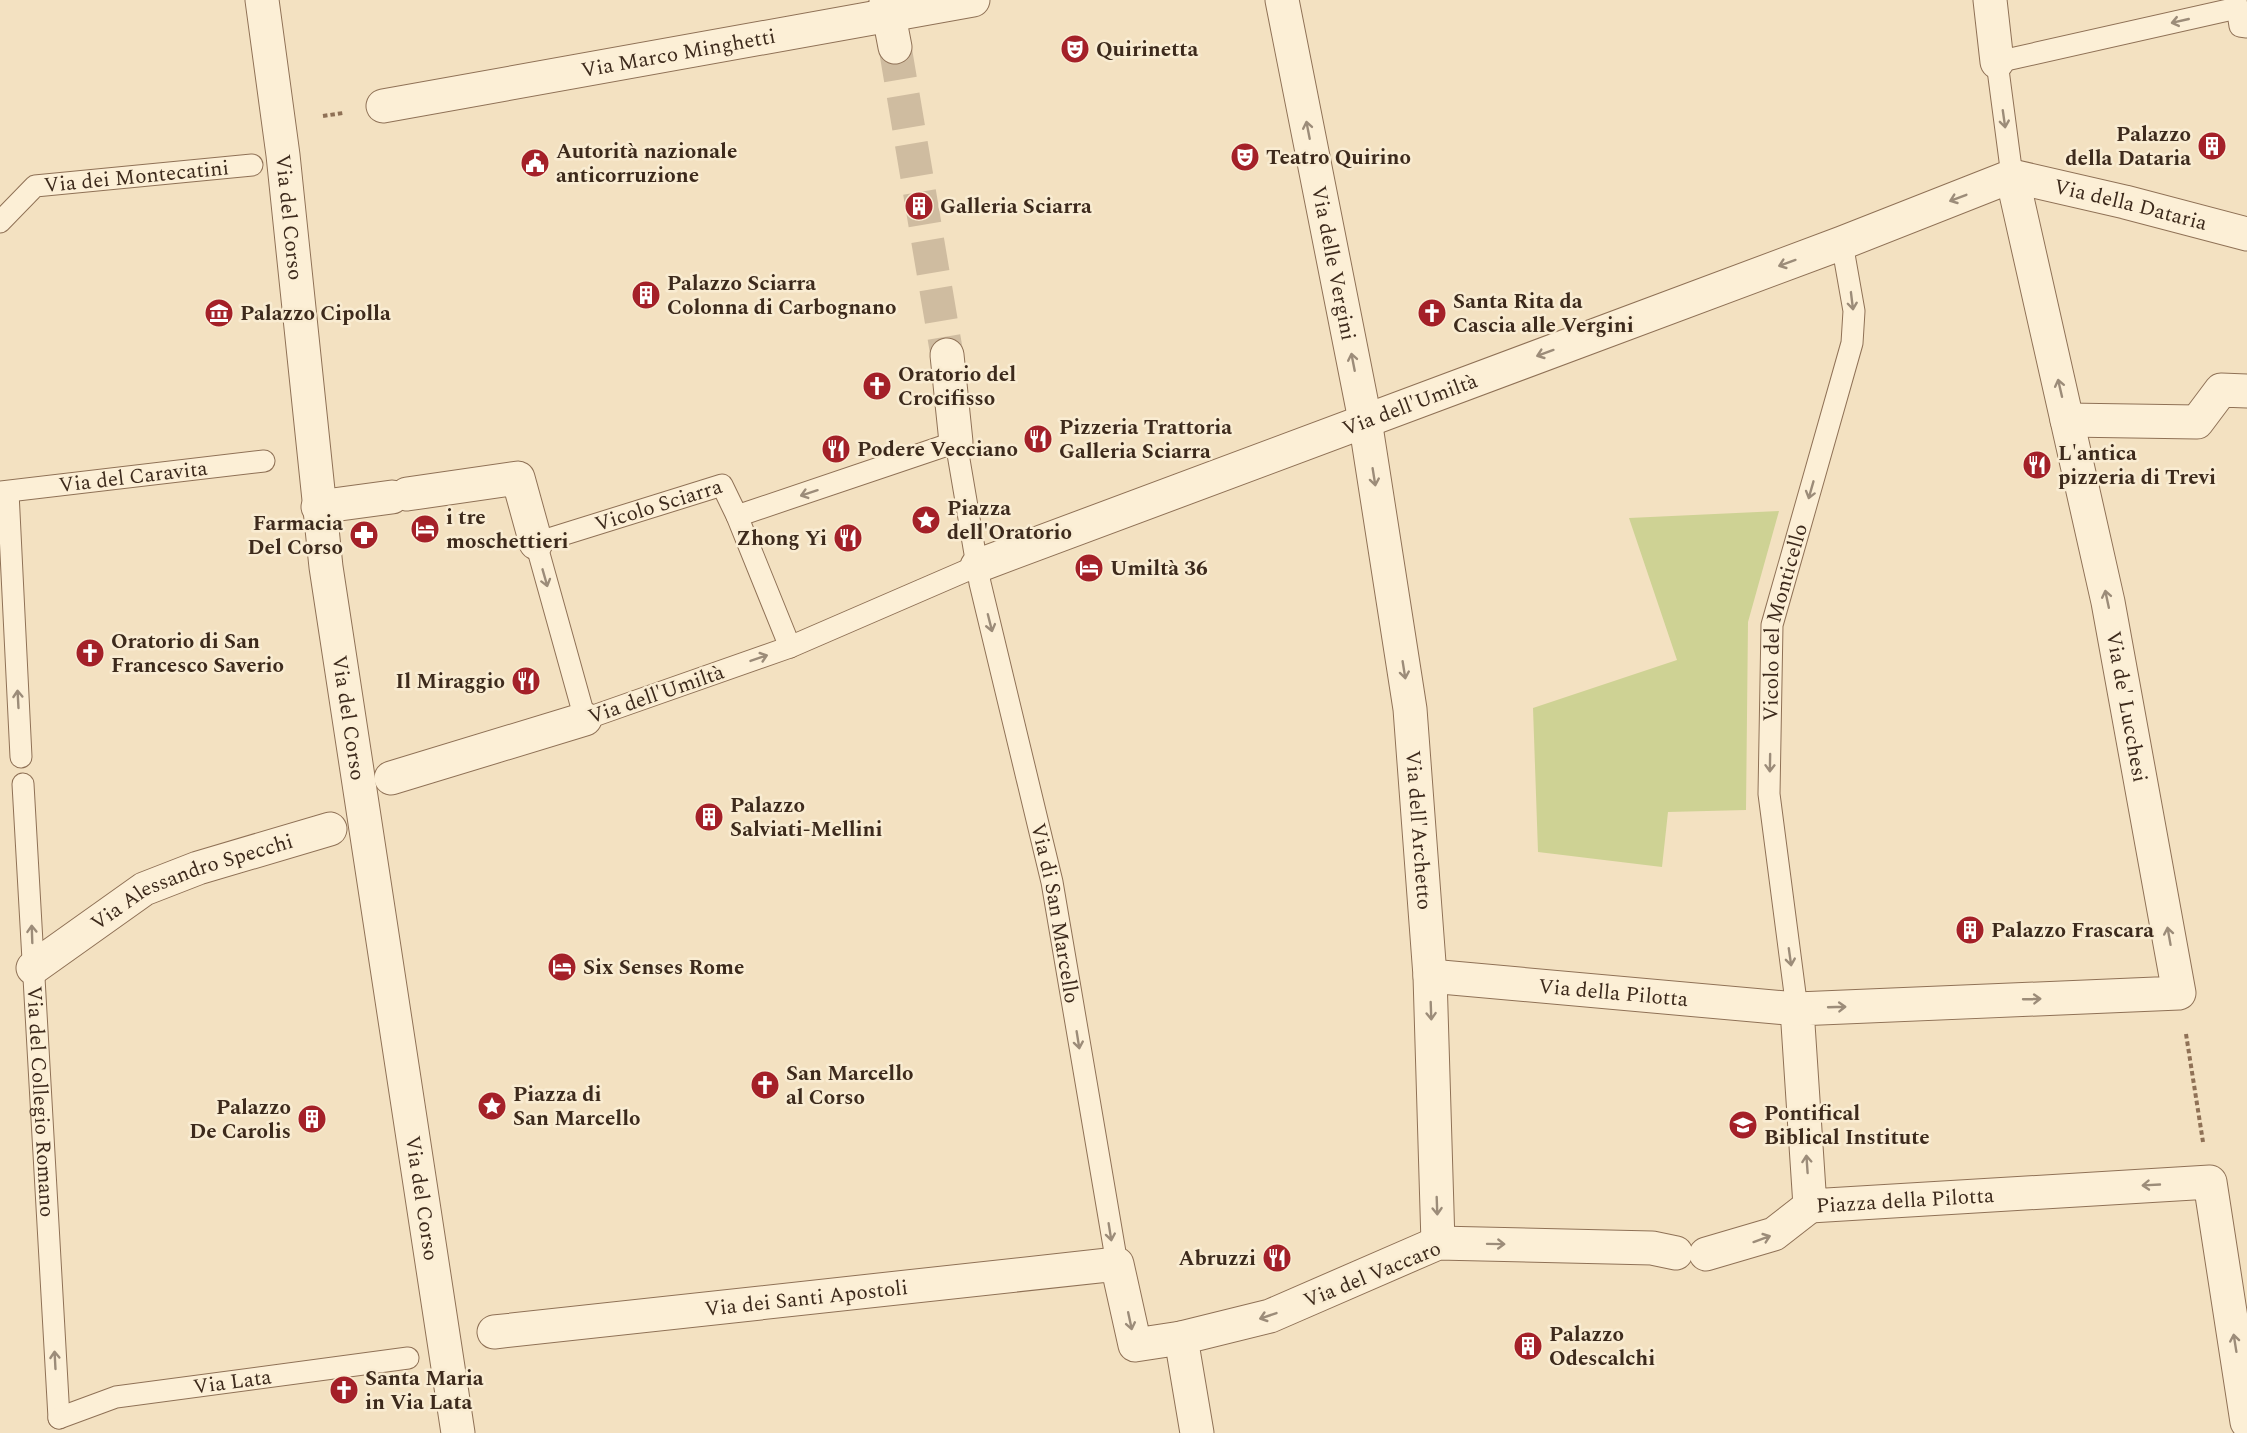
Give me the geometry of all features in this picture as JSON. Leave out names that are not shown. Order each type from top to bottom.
[{"type":"street","name":"Via del Corso","points":[[262,0],[283,154],[318,507],[364,824],[458,1433]]},
{"type":"street","name":"Via Marco Minghetti","points":[[383,106],[888,7],[973,0]]},
{"type":"street","name":"Via delle Vergini","points":[[1282,0],[1365,420]]},
{"type":"street","points":[[1990,0],[1997,62]]},
{"type":"street","points":[[888,7],[895,46]]},
{"type":"street","name":"Via dell'Umiltà","points":[[977,566],[1842,243],[2012,176]]},
{"type":"street","name":"Via della Dataria","points":[[2012,176],[2125,202],[2247,234]]},
{"type":"street","name":"Via de' Lucchesi","points":[[2012,176],[2108,602],[2179,993]]},
{"type":"street","points":[[947,355],[956,442]]},
{"type":"street","points":[[2067,420],[2197,422],[2221,390],[2247,392]]},
{"type":"street","name":"Via dell'Archetto","points":[[1365,420],[1410,709],[1430,976],[1438,1243]]},
{"type":"street","points":[[318,507],[518,478],[536,543]]},
{"type":"street","name":"Via dell'Umiltà","points":[[391,778],[585,719]]},
{"type":"street","name":"Via Alessandro Specchi","points":[[33,968],[144,889],[198,868],[330,830]]},
{"type":"street","name":"Via della Pilotta","points":[[1430,976],[1797,1009]]},
{"type":"street","points":[[1797,1009],[2179,993]]},
{"type":"street","name":"Piazza della Pilotta","points":[[1797,1009],[1810,1206],[2210,1182]]},
{"type":"street","points":[[2210,1182],[2247,1422]]},
{"type":"street","name":"Via del Vaccaro","points":[[1117,1264],[1135,1345],[1181,1338],[1270,1316],[1438,1243],[1653,1248],[1691,1253],[1774,1234],[1810,1206]]},
{"type":"street","name":"Via dei Santi Apostoli","points":[[494,1332],[1117,1264]]},
{"type":"street","points":[[1181,1338],[1197,1433]]},
{"type":"lane","points":[[2012,176],[1997,62],[2240,15]]},
{"type":"lane","name":"Via dei Montecatini","points":[[0,222],[35,186],[252,165]]},
{"type":"lane","name":"Vicolo del Monticello","points":[[1797,1009],[1769,794],[1772,625],[1852,343],[1854,311],[1842,243]]},
{"type":"lane","points":[[956,442],[977,566]]},
{"type":"lane","name":"Vicolo Sciarra","points":[[536,543],[722,485],[737,516],[956,442]]},
{"type":"lane","name":"Via del Caravita","points":[[4,492],[264,461]]},
{"type":"lane","points":[[4,492],[21,757]]},
{"type":"lane","points":[[737,516],[790,647]]},
{"type":"lane","points":[[536,543],[585,719]]},
{"type":"lane","name":"Via dell'Umiltà","points":[[585,719],[790,647],[977,566]]},
{"type":"lane","name":"Via di San Marcello","points":[[977,566],[1052,882],[1117,1264]]},
{"type":"lane","name":"Via del Collegio Romano","points":[[23,784],[55,1425]]},
{"type":"lane","name":"Via Alessandro Specchi","points":[[330,830],[364,824]]},
{"type":"lane","name":"Via Lata","points":[[55,1425],[116,1397],[408,1358]]},
{"type":"path","points":[[2179,993],[2210,1182]]},
{"type":"green space","points":[[1779,511],[1748,622],[1746,810],[1668,812],[1662,867],[1538,852],[1533,708],[1677,660],[1629,518]]},
{"type":"tunnel","points":[[895,47],[947,355]]},
{"type":"place","name":"Quirinetta","points":[[1075,49]]},
{"type":"place","name":"Palazzo della Dataria","points":[[2212,146]]},
{"type":"place","name":"Teatro Quirino","points":[[1245,157]]},
{"type":"place","name":"Autorità nazionale anticorruzione","points":[[535,163]]},
{"type":"place","name":"Galleria Sciarra","points":[[919,206]]},
{"type":"place","name":"Palazzo Sciarra Colonna di Carbognano","points":[[646,295]]},
{"type":"place","name":"Palazzo Cipolla","points":[[219,313]]},
{"type":"place","name":"Santa Rita da Cascia alle Vergini","points":[[1432,313]]},
{"type":"place","name":"Oratorio del Crocifisso","points":[[877,386]]},
{"type":"place","name":"Pizzeria Trattoria Galleria Sciarra","points":[[1038,439]]},
{"type":"place","name":"Podere Vecciano","points":[[836,449]]},
{"type":"place","name":"L'antica pizzeria di Trevi","points":[[2037,465]]},
{"type":"place","name":"Piazza dell'Oratorio","points":[[926,520]]},
{"type":"place","name":"i tre moschettieri","points":[[425,529]]},
{"type":"place","name":"Farmacia Del Corso","points":[[364,535]]},
{"type":"place","name":"Zhong Yi","points":[[848,538]]},
{"type":"place","name":"Umiltà 36","points":[[1089,568]]},
{"type":"place","name":"Oratorio di San Francesco Saverio","points":[[90,653]]},
{"type":"place","name":"Il Miraggio","points":[[526,681]]},
{"type":"place","name":"Palazzo Salviati-Mellini","points":[[709,817]]},
{"type":"place","name":"Palazzo Frascara","points":[[1970,930]]},
{"type":"place","name":"Six Senses Rome","points":[[562,967]]},
{"type":"place","name":"San Marcello al Corso","points":[[765,1085]]},
{"type":"place","name":"Piazza di San Marcello","points":[[492,1106]]},
{"type":"place","name":"Palazzo De Carolis","points":[[312,1119]]},
{"type":"place","name":"Pontifical Biblical Institute","points":[[1743,1125]]},
{"type":"place","name":"Abruzzi","points":[[1277,1258]]},
{"type":"place","name":"Palazzo Odescalchi","points":[[1528,1346]]},
{"type":"place","name":"Santa Maria in Via Lata","points":[[344,1390]]}]
